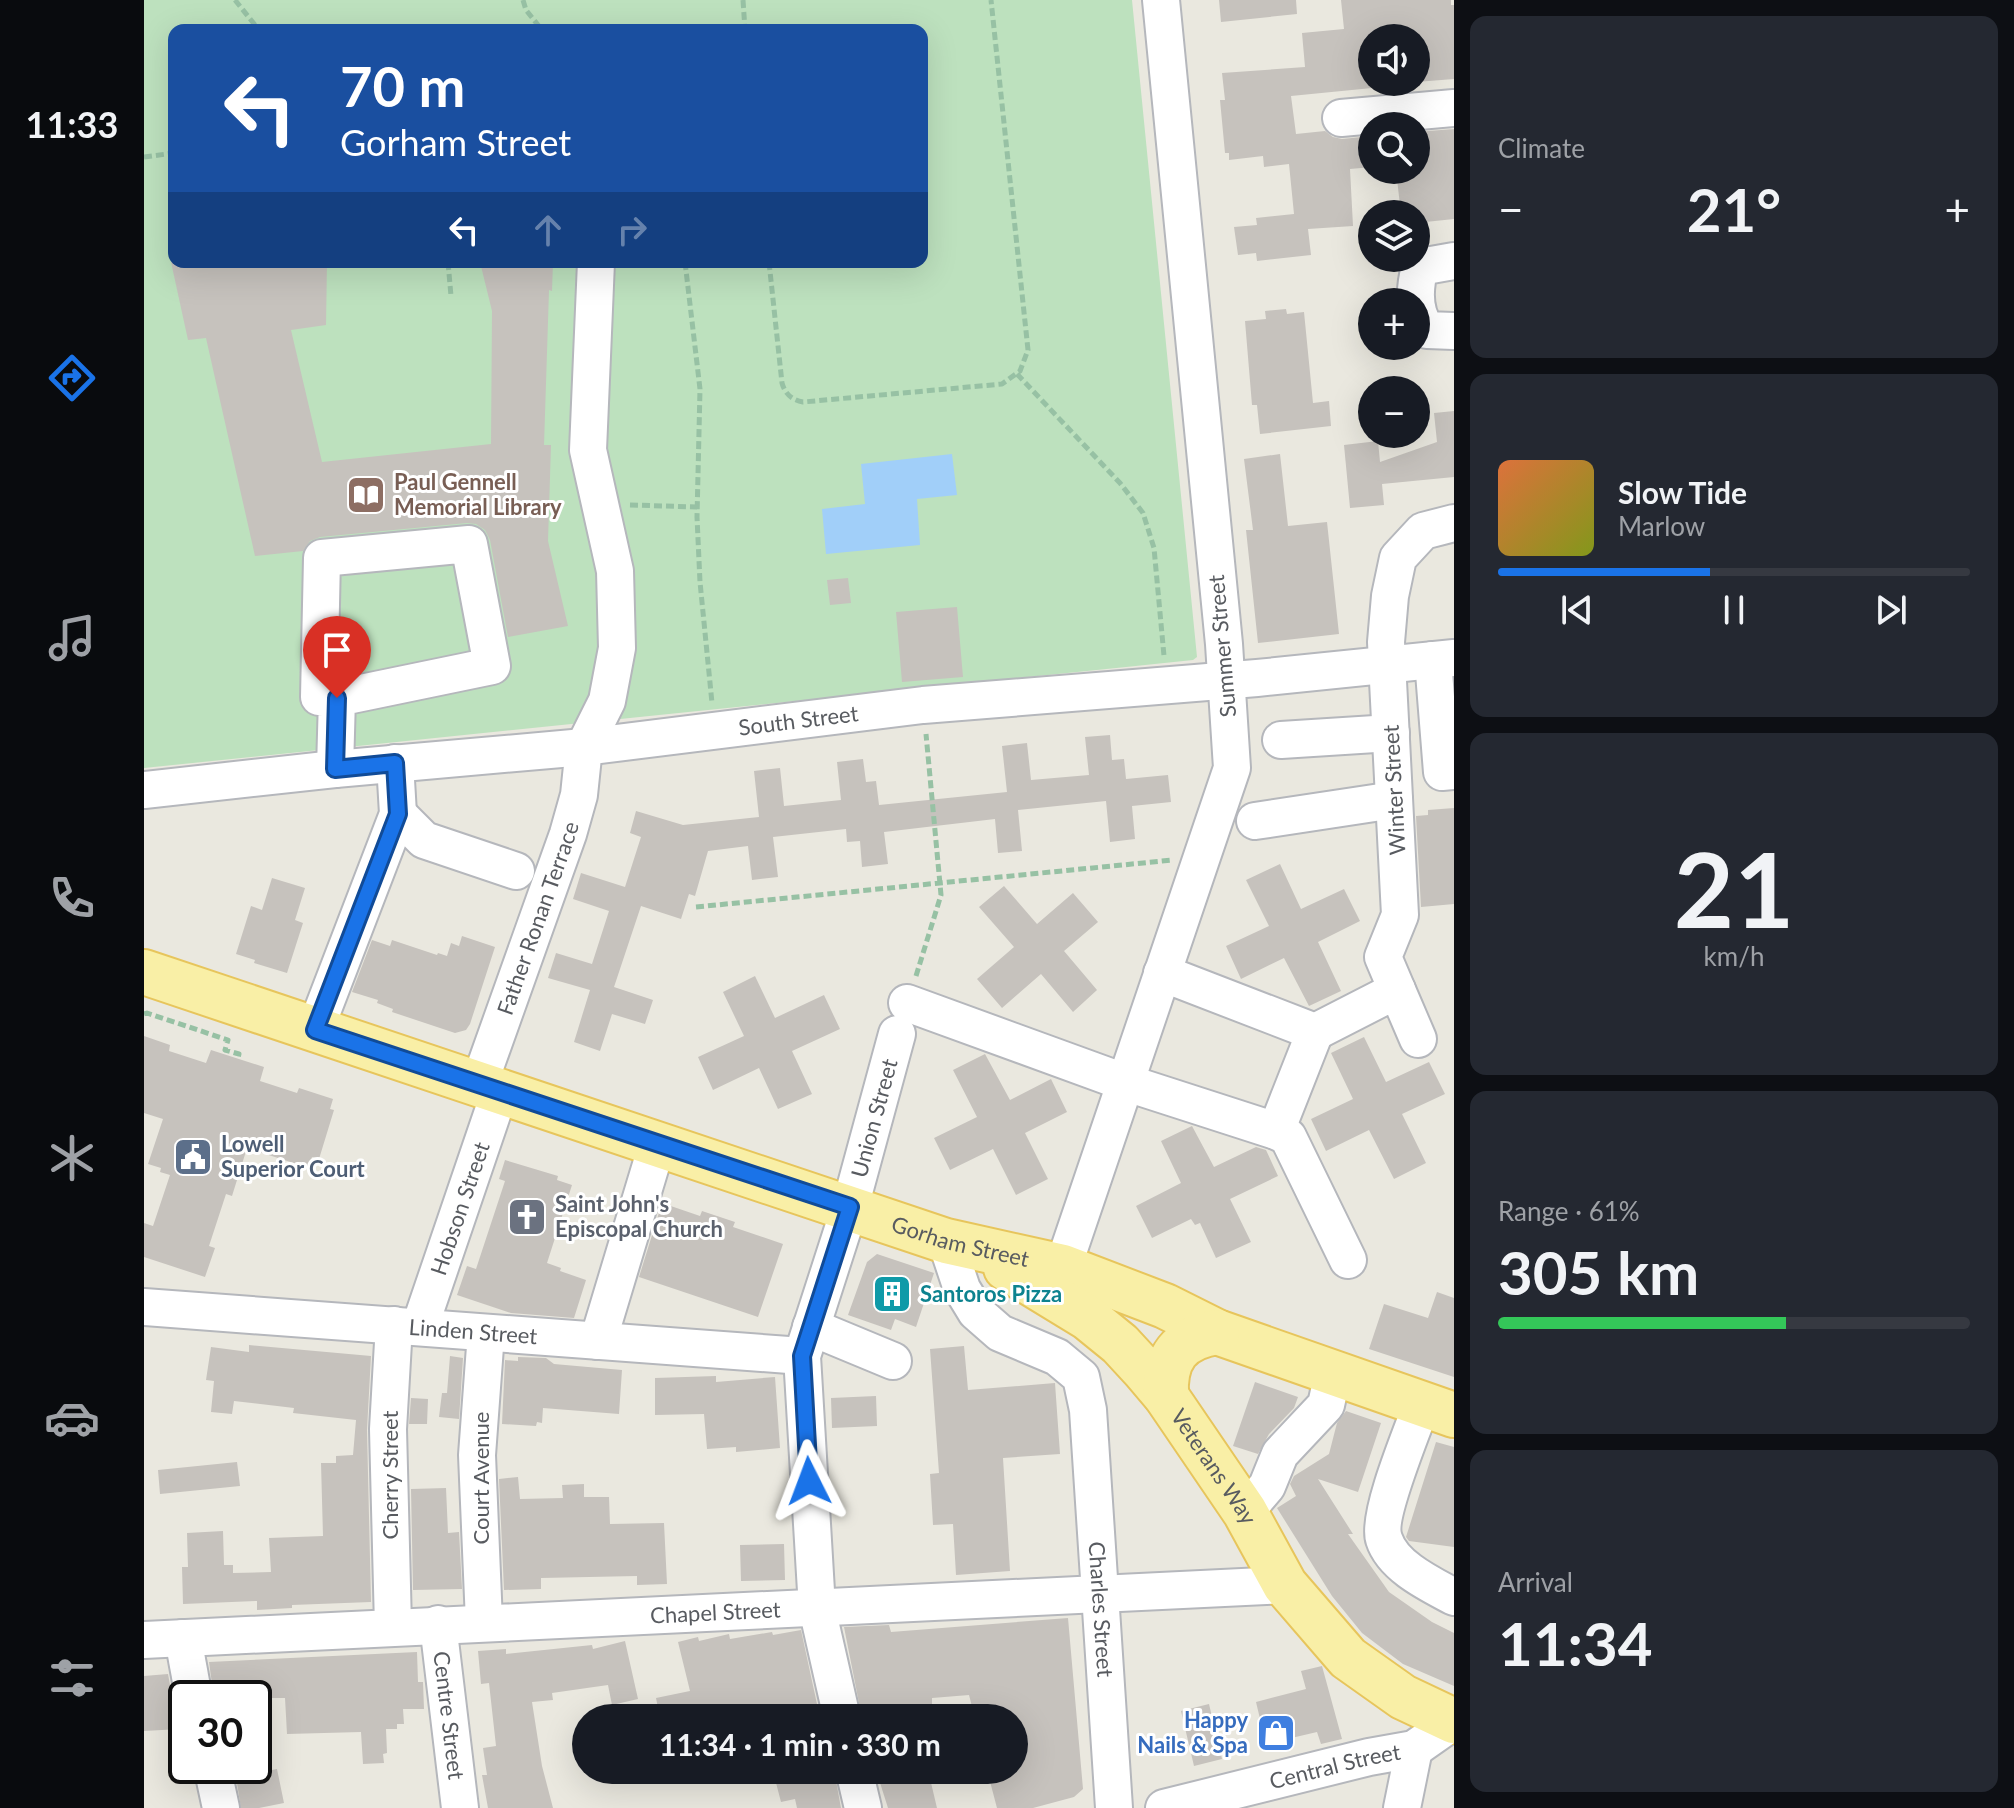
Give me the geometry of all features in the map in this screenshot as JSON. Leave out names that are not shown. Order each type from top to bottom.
[{"type":"main road","name":"Gorham Street","points":[[144,972],[946,1241],[1063,1267],[1165,1306],[1217,1332],[1438,1409]]},
{"type":"main road","name":"Veterans Way","points":[[946,1241],[1016,1274],[1088,1318],[1120,1344],[1166,1396],[1245,1512],[1285,1585],[1348,1658],[1403,1697],[1454,1721]]},
{"type":"main road","points":[[1166,1396],[1165,1378],[1177,1352],[1198,1335],[1217,1332]]},
{"type":"street","name":"Summer Street","points":[[1063,1267],[1232,768],[1161,0]]},
{"type":"street","points":[[1341,118],[1454,108]]},
{"type":"street","points":[[1454,261],[1420,267],[1416,281],[1417,317],[1427,330],[1454,331]]},
{"type":"street","points":[[584,747],[607,701],[617,648],[615,571],[588,450],[596,268]]},
{"type":"street","name":"Winter Street","points":[[1397,990],[1383,957],[1400,915],[1386,642],[1390,596],[1398,558],[1423,531],[1454,523]]},
{"type":"street","points":[[469,544],[492,666],[337,698],[319,697],[322,558],[469,544]]},
{"type":"street","name":"South Street","points":[[144,790],[395,763],[584,747],[923,705],[1226,681],[1443,659]]},
{"type":"street","points":[[1443,659],[1442,772],[1454,771]]},
{"type":"street","points":[[335,769],[337,698]]},
{"type":"street","points":[[1281,740],[1391,733]]},
{"type":"street","name":"Father Ronan Terrace","points":[[489,1088],[579,795],[584,747]]},
{"type":"street","points":[[315,1030],[398,814],[395,763]]},
{"type":"street","points":[[1255,821],[1394,800]]},
{"type":"street","points":[[398,814],[424,840],[516,871]]},
{"type":"street","points":[[1162,973],[1315,1032]]},
{"type":"street","points":[[1276,1131],[1315,1032],[1397,990],[1418,1039]]},
{"type":"street","points":[[902,1019],[1124,1082],[1288,1137],[1348,1260]]},
{"type":"street","name":"Union Street","points":[[839,1704],[817,1608],[807,1341],[850,1207],[902,1019]]},
{"type":"street","name":"Hobson Street","points":[[407,1326],[489,1088]]},
{"type":"street","points":[[598,1341],[656,1143]]},
{"type":"street","name":"Charles Street","points":[[946,1241],[962,1289],[976,1312],[1000,1333],[1057,1357],[1081,1377],[1088,1410],[1114,1808]]},
{"type":"street","name":"Linden Street","points":[[144,1307],[598,1341],[807,1341],[893,1361]]},
{"type":"street","name":"Cherry Street","points":[[393,1626],[388,1429],[407,1326]]},
{"type":"street","name":"Court Avenue","points":[[484,1622],[477,1455],[486,1333]]},
{"type":"street","points":[[1245,1512],[1267,1486],[1280,1454],[1326,1405],[1333,1373]]},
{"type":"street","points":[[1438,1409],[1384,1514],[1382,1537],[1404,1565],[1454,1597]]},
{"type":"street","name":"Chapel Street","points":[[144,1640],[1285,1585]]},
{"type":"street","name":"Centre Street","points":[[438,1624],[460,1808]]},
{"type":"street","points":[[183,1638],[191,1680]]},
{"type":"street","name":"Central Street","points":[[1164,1808],[1369,1757],[1414,1749],[1454,1721]]},
{"type":"street","points":[[1402,1808],[1414,1749]]},
{"type":"street","points":[[216,1784],[221,1808]]},
{"type":"street","points":[[857,1784],[863,1808]]},
{"type":"path","points":[[235,0],[254,24]]},
{"type":"path","points":[[523,0],[526,10],[537,24]]},
{"type":"path","points":[[743,0],[745,24]]},
{"type":"path","points":[[770,268],[782,383],[784,390],[796,401],[1002,384],[1017,374],[1026,361],[1028,350],[991,0]]},
{"type":"path","points":[[144,157],[168,154]]},
{"type":"path","points":[[449,268],[451,296]]},
{"type":"path","points":[[686,268],[700,389],[697,507],[700,582],[715,731]]},
{"type":"path","points":[[1017,374],[1120,483],[1143,513],[1154,548],[1165,665]]},
{"type":"path","points":[[601,505],[697,507]]},
{"type":"path","points":[[902,1019],[941,895],[923,705]]},
{"type":"path","points":[[696,907],[1182,859]]},
{"type":"path","points":[[144,1014],[228,1040],[225,1050],[239,1054],[238,1058]]},
{"type":"green space","points":[[144,0],[1132,0],[1197,657],[1193,660],[144,768]]},
{"type":"water","points":[[952,454],[957,495],[917,499],[920,545],[826,554],[822,509],[865,504],[861,464]]},
{"type":"building","points":[[1219,0],[1296,0],[1297,14],[1221,22]]},
{"type":"building","points":[[1341,0],[1451,0],[1451,5],[1454,5],[1454,79],[1430,81],[1430,24],[1358,24],[1358,89],[1291,96],[1296,134],[1325,131],[1342,139],[1358,137],[1358,168],[1350,169],[1353,226],[1308,229],[1311,255],[1257,261],[1256,253],[1238,255],[1234,227],[1257,225],[1256,218],[1294,214],[1289,164],[1264,167],[1263,156],[1229,160],[1229,153],[1225,153],[1220,100],[1225,100],[1222,73],[1305,67],[1302,33],[1344,29]]},
{"type":"building","points":[[1454,129],[1454,219],[1430,222],[1430,200],[1399,200],[1398,184],[1430,184],[1430,131]]},
{"type":"building","points":[[172,268],[327,268],[326,325],[291,330],[322,462],[491,444],[492,311],[481,268],[553,268],[552,291],[549,290],[544,445],[551,445],[548,541],[568,626],[508,637],[490,540],[485,530],[476,524],[320,537],[310,541],[303,551],[255,556],[206,338],[188,340]]},
{"type":"building","points":[[1286,309],[1287,314],[1304,312],[1313,403],[1329,401],[1331,426],[1260,434],[1257,405],[1252,405],[1245,321],[1266,319],[1265,311]]},
{"type":"building","points":[[1454,411],[1454,477],[1382,484],[1384,505],[1350,508],[1344,445],[1358,443],[1358,448],[1379,448],[1380,462],[1420,448],[1430,448],[1430,444],[1437,442],[1434,413]]},
{"type":"building","points":[[1280,454],[1288,526],[1327,522],[1339,634],[1258,643],[1246,530],[1253,530],[1244,459]]},
{"type":"building","points":[[848,578],[851,603],[830,605],[827,580]]},
{"type":"building","points":[[957,607],[963,677],[902,682],[896,612]]},
{"type":"building","points":[[1110,735],[1112,760],[1124,759],[1126,779],[1168,775],[1171,802],[1132,806],[1135,839],[1110,842],[1106,801],[1018,810],[1022,851],[998,853],[995,819],[884,832],[888,864],[862,867],[860,841],[847,842],[846,829],[773,837],[778,877],[752,880],[748,846],[708,851],[695,896],[689,894],[681,919],[641,906],[614,987],[653,1000],[645,1024],[612,1014],[600,1051],[574,1042],[590,990],[548,978],[556,953],[592,964],[609,911],[573,899],[581,873],[625,887],[641,837],[630,833],[636,811],[683,825],[759,817],[754,771],[780,768],[784,806],[841,800],[837,762],[863,759],[866,782],[876,781],[879,805],[1007,792],[1002,746],[1027,743],[1031,780],[1089,775],[1085,737]]},
{"type":"building","points":[[1454,808],[1454,904],[1421,907],[1416,816],[1428,815],[1428,810]]},
{"type":"building","points":[[1280,864],[1301,909],[1344,889],[1360,921],[1318,942],[1341,991],[1309,1006],[1284,958],[1241,979],[1226,946],[1269,926],[1246,880]]},
{"type":"building","points":[[272,878],[305,888],[295,920],[303,923],[287,973],[236,954],[251,906],[262,910]]},
{"type":"building","points":[[1004,886],[1037,924],[1073,893],[1098,922],[1064,951],[1097,990],[1073,1012],[1041,974],[1002,1008],[977,979],[1014,947],[979,907]]},
{"type":"building","points":[[462,936],[495,947],[466,1030],[455,1033],[392,1012],[393,1009],[377,1003],[378,1000],[352,992],[372,940],[390,946],[392,940],[447,956],[451,943],[459,946]]},
{"type":"building","points":[[755,976],[775,1018],[824,995],[840,1029],[792,1051],[812,1094],[778,1109],[759,1068],[713,1090],[698,1057],[744,1036],[723,992]]},
{"type":"building","name":"Lowell Superior Court","points":[[144,1036],[170,1045],[169,1051],[206,1063],[211,1050],[264,1067],[260,1081],[297,1093],[299,1088],[333,1099],[330,1109],[334,1110],[319,1159],[312,1157],[309,1168],[247,1148],[232,1196],[226,1194],[209,1246],[215,1248],[205,1277],[144,1257],[144,1223],[153,1226],[170,1175],[148,1164],[163,1119],[144,1113]]},
{"type":"building","points":[[1364,1037],[1386,1082],[1429,1062],[1445,1094],[1402,1114],[1426,1163],[1394,1179],[1369,1130],[1326,1151],[1311,1119],[1353,1099],[1331,1053]]},
{"type":"building","points":[[985,1054],[1010,1100],[1051,1079],[1067,1112],[1025,1133],[1048,1179],[1016,1195],[993,1149],[950,1170],[934,1138],[977,1117],[953,1070]]},
{"type":"building","points":[[1192,1126],[1214,1167],[1256,1147],[1266,1150],[1278,1176],[1230,1199],[1251,1242],[1216,1258],[1200,1223],[1195,1225],[1191,1219],[1152,1238],[1136,1206],[1181,1183],[1161,1141]]},
{"type":"building","name":"Saint John's Episcopal Church","points":[[505,1160],[558,1176],[557,1180],[572,1185],[547,1263],[586,1280],[574,1318],[511,1313],[457,1295],[467,1266],[476,1269],[505,1181],[499,1179]]},
{"type":"building","points":[[662,1203],[700,1216],[702,1211],[735,1222],[733,1227],[783,1244],[758,1317],[639,1277]]},
{"type":"building","name":"Santoros Pizza","points":[[877,1254],[934,1273],[916,1327],[895,1319],[891,1330],[848,1315],[867,1262]]},
{"type":"building","points":[[1437,1292],[1454,1298],[1454,1377],[1369,1349],[1384,1304],[1428,1318]]},
{"type":"building","points":[[249,1345],[371,1356],[367,1430],[371,1602],[292,1605],[292,1608],[257,1610],[257,1601],[183,1604],[182,1567],[188,1567],[187,1533],[223,1531],[224,1565],[233,1565],[233,1573],[271,1572],[269,1538],[323,1536],[321,1463],[336,1463],[336,1456],[353,1455],[356,1420],[293,1413],[294,1408],[234,1401],[232,1414],[211,1412],[214,1381],[206,1380],[211,1347],[249,1352]]},
{"type":"building","points":[[964,1346],[968,1390],[1055,1383],[1060,1454],[1003,1458],[1010,1571],[956,1575],[953,1524],[933,1525],[930,1474],[939,1473],[930,1349]]},
{"type":"building","points":[[450,1356],[463,1358],[459,1419],[439,1417],[442,1393],[447,1393]]},
{"type":"building","points":[[518,1357],[546,1358],[554,1364],[622,1370],[619,1414],[543,1408],[542,1423],[537,1422],[536,1426],[502,1424],[505,1360],[518,1361]]},
{"type":"building","points":[[716,1376],[716,1382],[775,1377],[780,1448],[736,1452],[736,1447],[707,1449],[704,1414],[655,1415],[655,1378]]},
{"type":"building","points":[[1255,1382],[1298,1397],[1294,1408],[1269,1434],[1258,1454],[1233,1446]]},
{"type":"building","points":[[876,1396],[877,1426],[832,1428],[831,1398]]},
{"type":"building","points":[[411,1398],[428,1399],[427,1424],[409,1424]]},
{"type":"building","points":[[1346,1411],[1381,1423],[1358,1492],[1318,1479],[1353,1534],[1348,1534],[1389,1592],[1432,1622],[1454,1633],[1454,1686],[1403,1664],[1362,1633],[1332,1596],[1277,1508],[1296,1496],[1290,1484],[1294,1476],[1329,1454],[1337,1423]]},
{"type":"building","points":[[1436,1442],[1454,1447],[1454,1547],[1409,1541],[1406,1537]]},
{"type":"building","points":[[237,1462],[240,1486],[160,1494],[158,1470]]},
{"type":"building","points":[[518,1477],[520,1499],[563,1498],[562,1485],[584,1484],[584,1497],[609,1497],[610,1524],[664,1523],[667,1584],[637,1585],[637,1576],[541,1578],[541,1589],[504,1590],[499,1479]]},
{"type":"building","points":[[446,1488],[448,1533],[459,1532],[462,1589],[413,1590],[411,1489]]},
{"type":"building","points":[[784,1544],[785,1580],[741,1581],[740,1545]]},
{"type":"building","points":[[1068,1618],[1083,1789],[1074,1797],[1033,1808],[997,1808],[991,1784],[1028,1784],[1028,1704],[971,1704],[969,1695],[932,1698],[932,1704],[859,1704],[844,1627],[889,1625],[891,1632]]},
{"type":"building","points":[[801,1630],[817,1704],[657,1704],[656,1698],[690,1691],[678,1642],[729,1634],[730,1639],[772,1632],[773,1635]]},
{"type":"building","points":[[625,1641],[638,1699],[612,1704],[608,1685],[552,1693],[553,1700],[532,1702],[542,1766],[553,1808],[488,1808],[482,1775],[487,1775],[483,1748],[496,1746],[489,1683],[481,1684],[478,1651],[506,1649],[506,1654],[592,1645],[593,1649]]},
{"type":"building","points":[[417,1652],[418,1682],[423,1682],[424,1709],[403,1709],[404,1724],[397,1724],[397,1729],[386,1729],[387,1753],[383,1754],[384,1763],[363,1764],[361,1732],[287,1734],[285,1698],[272,1698],[272,1680],[212,1680],[209,1662]]},
{"type":"building","points":[[1322,1666],[1342,1739],[1321,1744],[1317,1732],[1266,1744],[1256,1702],[1306,1689],[1301,1671]]},
{"type":"building","points":[[168,1674],[168,1730],[144,1731],[144,1676]]},
{"type":"building","points":[[1209,1704],[1222,1759],[1194,1766],[1181,1711]]},
{"type":"building","points":[[277,1769],[284,1803],[241,1808],[237,1784],[272,1784],[272,1770]]},
{"type":"building","points":[[776,1784],[837,1784],[841,1808],[797,1808],[795,1799],[781,1802]]},
{"type":"building","points":[[880,1784],[931,1784],[937,1808],[888,1808]]},
{"type":"place","name":"Paul Gennell Memorial Library","points":[[366,495]]},
{"type":"place","name":"Lowell Superior Court","points":[[193,1157]]},
{"type":"place","name":"Saint John's Episcopal Church","points":[[527,1217]]},
{"type":"place","name":"Santoros Pizza","points":[[892,1294]]},
{"type":"place","name":"Happy Nails & Spa","points":[[1276,1733]]},
{"type":"route","points":[[337,698],[335,769],[395,763],[398,814],[315,1030],[850,1207],[802,1356],[809,1481]]}]
